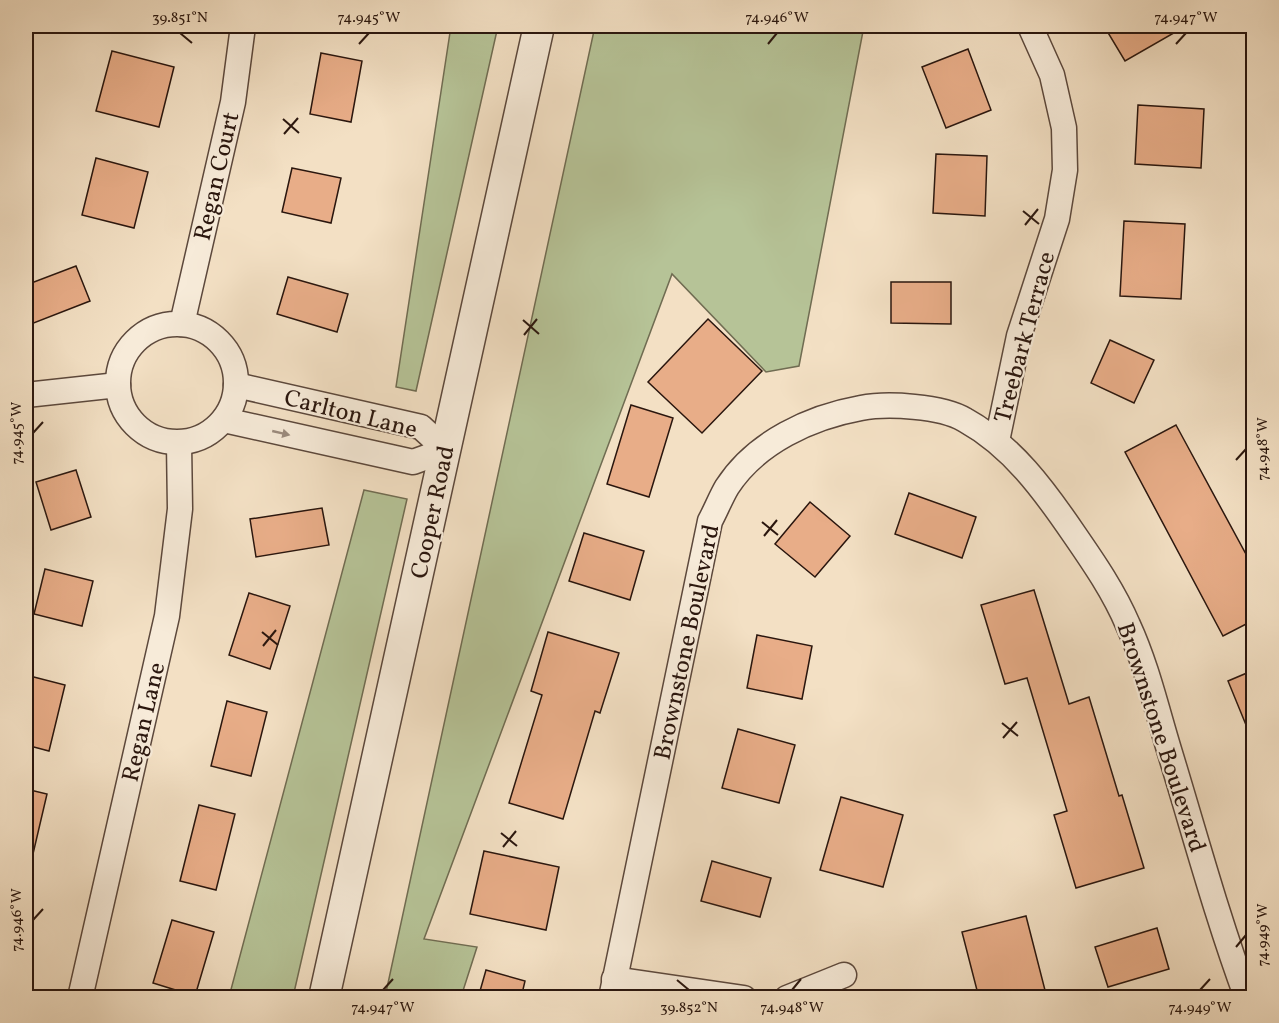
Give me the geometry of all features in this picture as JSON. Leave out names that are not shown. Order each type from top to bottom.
[{"type":"street","name":"Regan Court","points":[[182,324],[233,102],[243,26]]},
{"type":"street","name":"Cooper Road","points":[[324,998],[539,26]]},
{"type":"street","name":"Treebark Terrace","points":[[997,441],[1019,336],[1057,219],[1065,170],[1064,128],[1052,75],[1029,26]]},
{"type":"street","points":[[182,324],[195,326],[207,332],[225,349],[232,360],[236,385],[230,410],[224,420],[204,436],[179,443],[159,440],[140,430],[126,414],[118,385],[120,368],[126,353],[136,340],[150,330],[166,325],[182,324]]},
{"type":"street","points":[[26,395],[118,385]]},
{"type":"street","name":"Carlton Lane","points":[[224,420],[413,462],[446,450],[421,427],[236,385]]},
{"type":"street","name":"Brownstone Boulevard","points":[[612,988],[710,521],[728,486],[751,458],[786,433],[837,412],[878,405],[922,408],[963,418],[997,441],[1042,487],[1100,571],[1129,625],[1149,681],[1226,942],[1247,998]]},
{"type":"street","name":"Regan Lane","points":[[80,998],[167,616],[180,509],[179,443]]},
{"type":"street","points":[[787,998],[844,975]]},
{"type":"street","points":[[612,988],[744,998]]},
{"type":"green space","points":[[451,26],[498,26],[416,391],[396,387]]},
{"type":"green space","points":[[595,26],[864,26],[799,366],[766,372],[672,274],[424,939],[477,947],[461,997],[385,997]]},
{"type":"green space","points":[[364,490],[407,499],[293,997],[229,997]]},
{"type":"building","points":[[1104,26],[1186,26],[1125,61]]},
{"type":"building","points":[[968,49],[991,110],[946,128],[922,67]]},
{"type":"building","points":[[112,51],[174,67],[159,127],[96,111]]},
{"type":"building","points":[[321,53],[362,61],[351,122],[310,114]]},
{"type":"building","points":[[1138,105],[1204,109],[1201,168],[1135,164]]},
{"type":"building","points":[[936,154],[987,156],[985,216],[933,213]]},
{"type":"building","points":[[96,158],[148,172],[134,228],[82,215]]},
{"type":"building","points":[[292,168],[341,178],[331,223],[282,212]]},
{"type":"building","points":[[1124,221],[1185,224],[1181,299],[1120,296]]},
{"type":"building","points":[[76,266],[90,301],[26,326],[26,285]]},
{"type":"building","points":[[288,277],[348,294],[337,332],[277,314]]},
{"type":"building","points":[[891,282],[951,282],[951,324],[891,323]]},
{"type":"building","points":[[708,319],[762,371],[702,433],[648,382]]},
{"type":"building","points":[[1110,340],[1154,360],[1134,403],[1091,383]]},
{"type":"building","points":[[631,405],[673,418],[649,497],[607,484]]},
{"type":"building","points":[[1176,425],[1254,569],[1254,620],[1223,636],[1125,452]]},
{"type":"building","points":[[76,470],[91,517],[51,530],[36,482]]},
{"type":"building","points":[[909,493],[976,517],[962,558],[895,534]]},
{"type":"building","points":[[810,502],[850,536],[815,577],[775,544]]},
{"type":"building","points":[[322,508],[329,545],[256,557],[250,519]]},
{"type":"building","points":[[584,533],[644,551],[630,600],[569,581]]},
{"type":"building","points":[[45,569],[93,581],[82,626],[34,614]]},
{"type":"building","points":[[1034,590],[1069,704],[1089,697],[1144,868],[1076,888],[1054,815],[1067,811],[1027,678],[1005,684],[981,605]]},
{"type":"building","points":[[249,593],[290,606],[270,669],[229,655]]},
{"type":"building","points":[[548,632],[619,653],[600,713],[595,711],[563,819],[509,803],[542,695],[531,691]]},
{"type":"building","points":[[757,635],[812,646],[802,699],[747,688]]},
{"type":"building","points":[[1254,670],[1254,742],[1253,742],[1228,681]]},
{"type":"building","points":[[26,675],[65,685],[49,751],[26,745]]},
{"type":"building","points":[[227,701],[267,712],[251,776],[211,766]]},
{"type":"building","points":[[738,729],[795,745],[779,803],[722,788]]},
{"type":"building","points":[[26,789],[47,794],[33,854],[26,853]]},
{"type":"building","points":[[841,797],[903,815],[883,887],[820,870]]},
{"type":"building","points":[[199,805],[235,814],[216,890],[180,881]]},
{"type":"building","points":[[484,851],[559,867],[546,930],[470,914]]},
{"type":"building","points":[[712,861],[771,878],[760,917],[701,901]]},
{"type":"building","points":[[1026,916],[1047,998],[979,998],[962,932]]},
{"type":"building","points":[[172,920],[214,932],[195,996],[153,983]]},
{"type":"building","points":[[1157,928],[1169,969],[1108,987],[1095,947]]},
{"type":"building","points":[[486,970],[525,981],[521,998],[478,998]]}]
